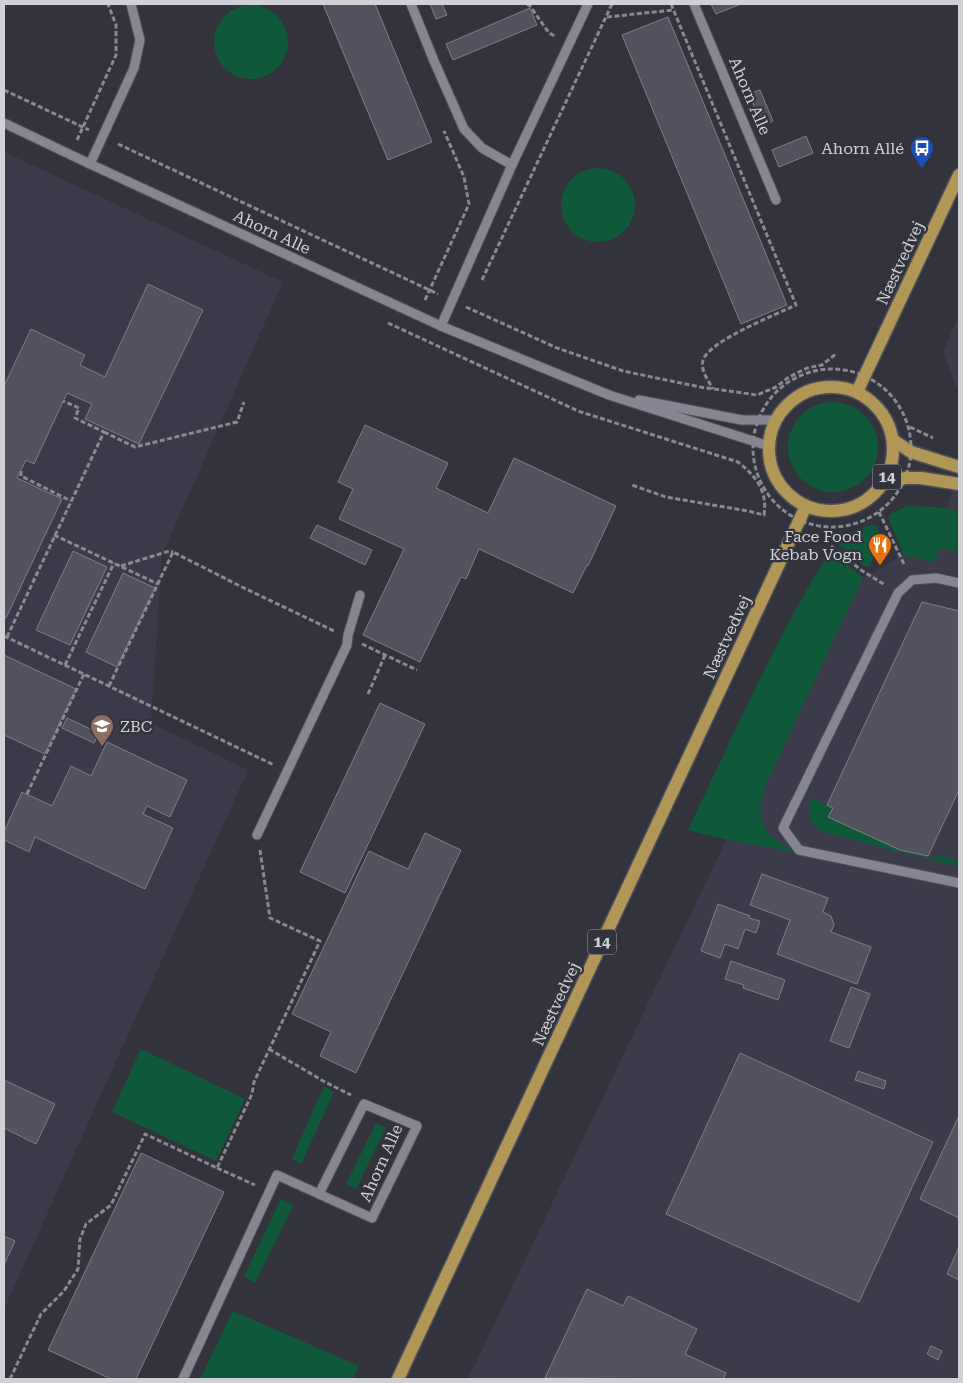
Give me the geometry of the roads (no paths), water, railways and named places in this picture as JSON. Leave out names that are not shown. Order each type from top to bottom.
[{"type":"main road","name":"Næstvedvej","points":[[857,392],[959,175]]},
{"type":"main road","name":"14","points":[[839,386],[857,392],[872,401],[884,415],[893,440],[891,467],[883,484],[870,498],[853,507],[844,510],[825,511],[806,506],[789,494],[779,482],[772,467],[769,446],[776,420],[787,405],[811,390],[839,386]]},
{"type":"main road","name":"14","points":[[893,440],[911,452],[959,468]]},
{"type":"main road","points":[[883,484],[905,478],[921,478],[959,484]]},
{"type":"main road","name":"Næstvedvej","points":[[398,1379],[806,506]]},
{"type":"street","points":[[90,164],[134,68],[140,40],[131,4]]},
{"type":"street","points":[[411,4],[464,129],[482,148],[512,166]]},
{"type":"street","points":[[441,326],[512,166],[588,4]]},
{"type":"street","name":"Ahorn Alle","points":[[694,4],[776,200]]},
{"type":"street","name":"Ahorn Alle","points":[[4,122],[70,155],[441,326],[609,395],[769,446]]},
{"type":"street","name":"Ahorn Alle","points":[[609,395],[742,420],[776,420]]},
{"type":"street","points":[[959,583],[936,578],[912,580],[898,593],[783,828],[799,850],[959,883]]},
{"type":"street","points":[[257,835],[347,645],[360,594]]},
{"type":"street","name":"Ahorn Alle","points":[[183,1379],[277,1175],[372,1218],[416,1126],[364,1104],[319,1194]]},
{"type":"place","name":"Ahorn Allé","points":[[922,169]]},
{"type":"place","name":"Face Food Kebab Vogn","points":[[880,566]]},
{"type":"place","name":"ZBC","points":[[102,747]]}]
